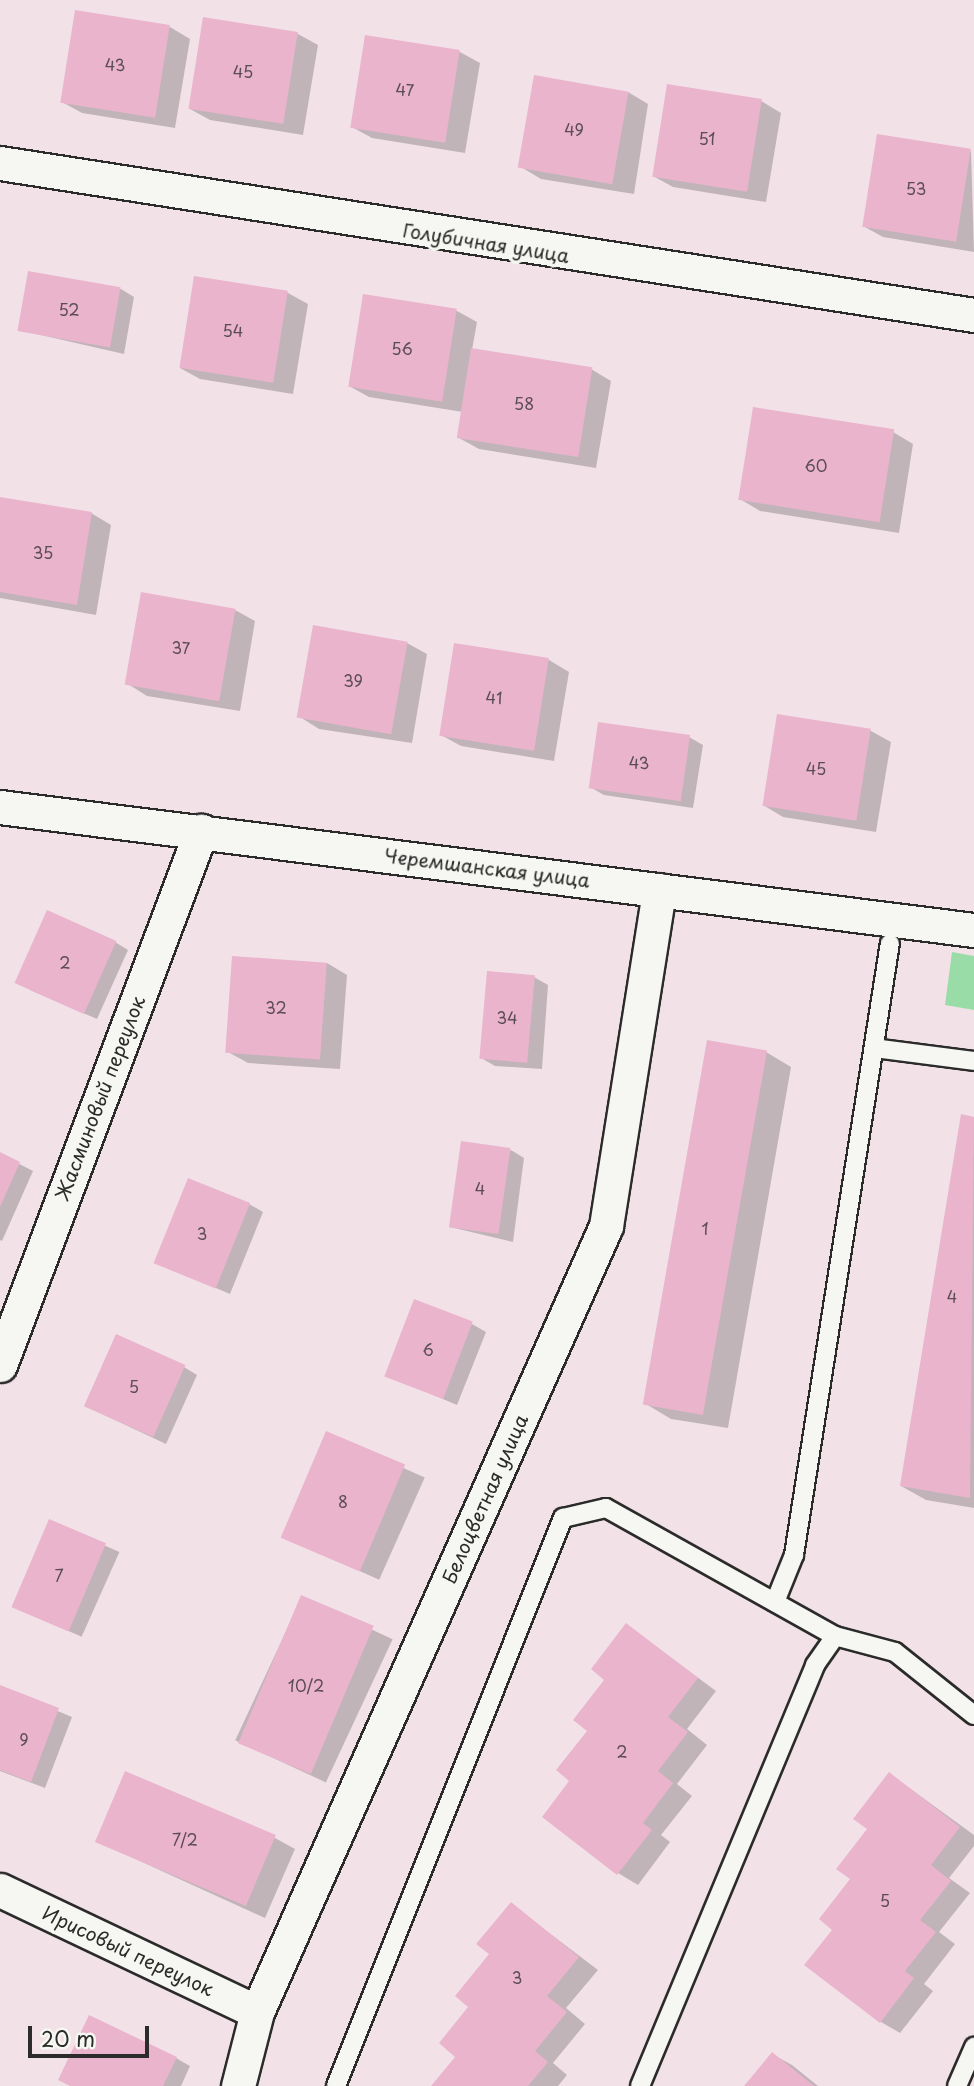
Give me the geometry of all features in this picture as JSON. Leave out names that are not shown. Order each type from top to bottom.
[{"type":"street","name":"Голубичная улица","points":[[0,163],[974,315]]},
{"type":"street","name":"Черемшанская улица","points":[[0,807],[659,890],[894,931],[974,930]]},
{"type":"street","name":"Жасминовый переулок","points":[[0,1366],[201,831]]},
{"type":"street","name":"Белоцветная улица","points":[[238,2086],[257,2012],[606,1226],[659,890]]},
{"type":"street","name":"Ирисовый переулок","points":[[0,1890],[257,2012]]},
{"type":"lane","points":[[775,1602],[794,1555],[894,931]]},
{"type":"lane","points":[[874,1048],[974,1061]]},
{"type":"lane","points":[[336,2086],[563,1518],[606,1508],[835,1636],[895,1652],[974,1715]]},
{"type":"lane","points":[[640,2086],[815,1665],[835,1636]]},
{"type":"lane","points":[[957,2086],[974,2047]]},
{"type":"green space","points":[[952,952],[974,956],[974,1010],[945,1005]]},
{"type":"building","points":[[75,10],[170,25],[155,118],[60,103]]},
{"type":"building","points":[[203,17],[298,32],[283,124],[188,109]]},
{"type":"building","points":[[365,35],[460,50],[445,143],[350,128]]},
{"type":"building","points":[[534,75],[629,92],[612,184],[518,168]]},
{"type":"building","points":[[667,84],[762,99],[747,192],[652,177]]},
{"type":"building","points":[[877,134],[971,149],[956,242],[862,227]]},
{"type":"building","points":[[28,271],[121,287],[110,347],[17,331]]},
{"type":"building","points":[[194,276],[288,291],[273,383],[179,368]]},
{"type":"building","points":[[363,294],[457,309],[442,402],[348,387]]},
{"type":"building","points":[[471,348],[592,367],[578,457],[457,438]]},
{"type":"building","points":[[753,407],[894,429],[880,522],[738,500]]},
{"type":"building","points":[[0,497],[92,512],[77,605],[0,592]]},
{"type":"building","points":[[141,592],[236,609],[219,701],[125,685]]},
{"type":"building","points":[[313,625],[408,642],[391,734],[297,718]]},
{"type":"building","points":[[454,643],[549,658],[534,751],[439,736]]},
{"type":"building","points":[[777,714],[871,729],[856,821],[762,806]]},
{"type":"building","points":[[598,722],[690,735],[681,801],[589,788]]},
{"type":"building","points":[[47,910],[116,941],[84,1014],[14,983]]},
{"type":"building","points":[[232,956],[327,963],[320,1059],[225,1053]]},
{"type":"building","points":[[487,971],[535,975],[527,1063],[479,1059]]},
{"type":"building","points":[[707,1040],[767,1051],[703,1415],[643,1404]]},
{"type":"building","points":[[961,1114],[974,1117],[970,1498],[900,1486]]},
{"type":"building","points":[[461,1141],[511,1148],[498,1234],[449,1227]]},
{"type":"building","points":[[0,1152],[20,1162],[0,1207]]},
{"type":"building","points":[[188,1178],[250,1203],[216,1288],[154,1263]]},
{"type":"building","points":[[414,1299],[473,1322],[443,1399],[384,1376]]},
{"type":"building","points":[[116,1334],[185,1365],[153,1437],[84,1406]]},
{"type":"building","points":[[326,1431],[405,1465],[360,1571],[281,1538]]},
{"type":"building","points":[[49,1519],[106,1543],[69,1632],[11,1607]]},
{"type":"building","points":[[301,1595],[374,1626],[311,1774],[238,1743]]},
{"type":"building","points":[[626,1623],[698,1678],[668,1717],[688,1732],[658,1771],[673,1783],[643,1823],[652,1830],[617,1875],[542,1817],[569,1781],[556,1770],[587,1731],[573,1720],[604,1680],[591,1669]]},
{"type":"building","points":[[0,1685],[59,1708],[31,1782],[0,1770]]},
{"type":"building","points":[[125,1771],[276,1835],[246,1906],[95,1842]]},
{"type":"building","points":[[889,1772],[960,1827],[931,1865],[951,1881],[920,1920],[936,1932],[905,1971],[914,1978],[880,2023],[804,1965],[832,1930],[819,1919],[850,1879],[836,1869],[867,1829],[853,1819]]},
{"type":"building","points":[[511,1902],[579,1957],[547,1996],[567,2012],[535,2051],[548,2062],[528,2086],[431,2086],[455,2057],[439,2043],[468,2007],[455,1996],[489,1954],[476,1944]]},
{"type":"building","points":[[89,2015],[177,2057],[163,2086],[70,2086],[58,2080]]},
{"type":"building","points":[[772,2052],[814,2086],[744,2086]]}]
